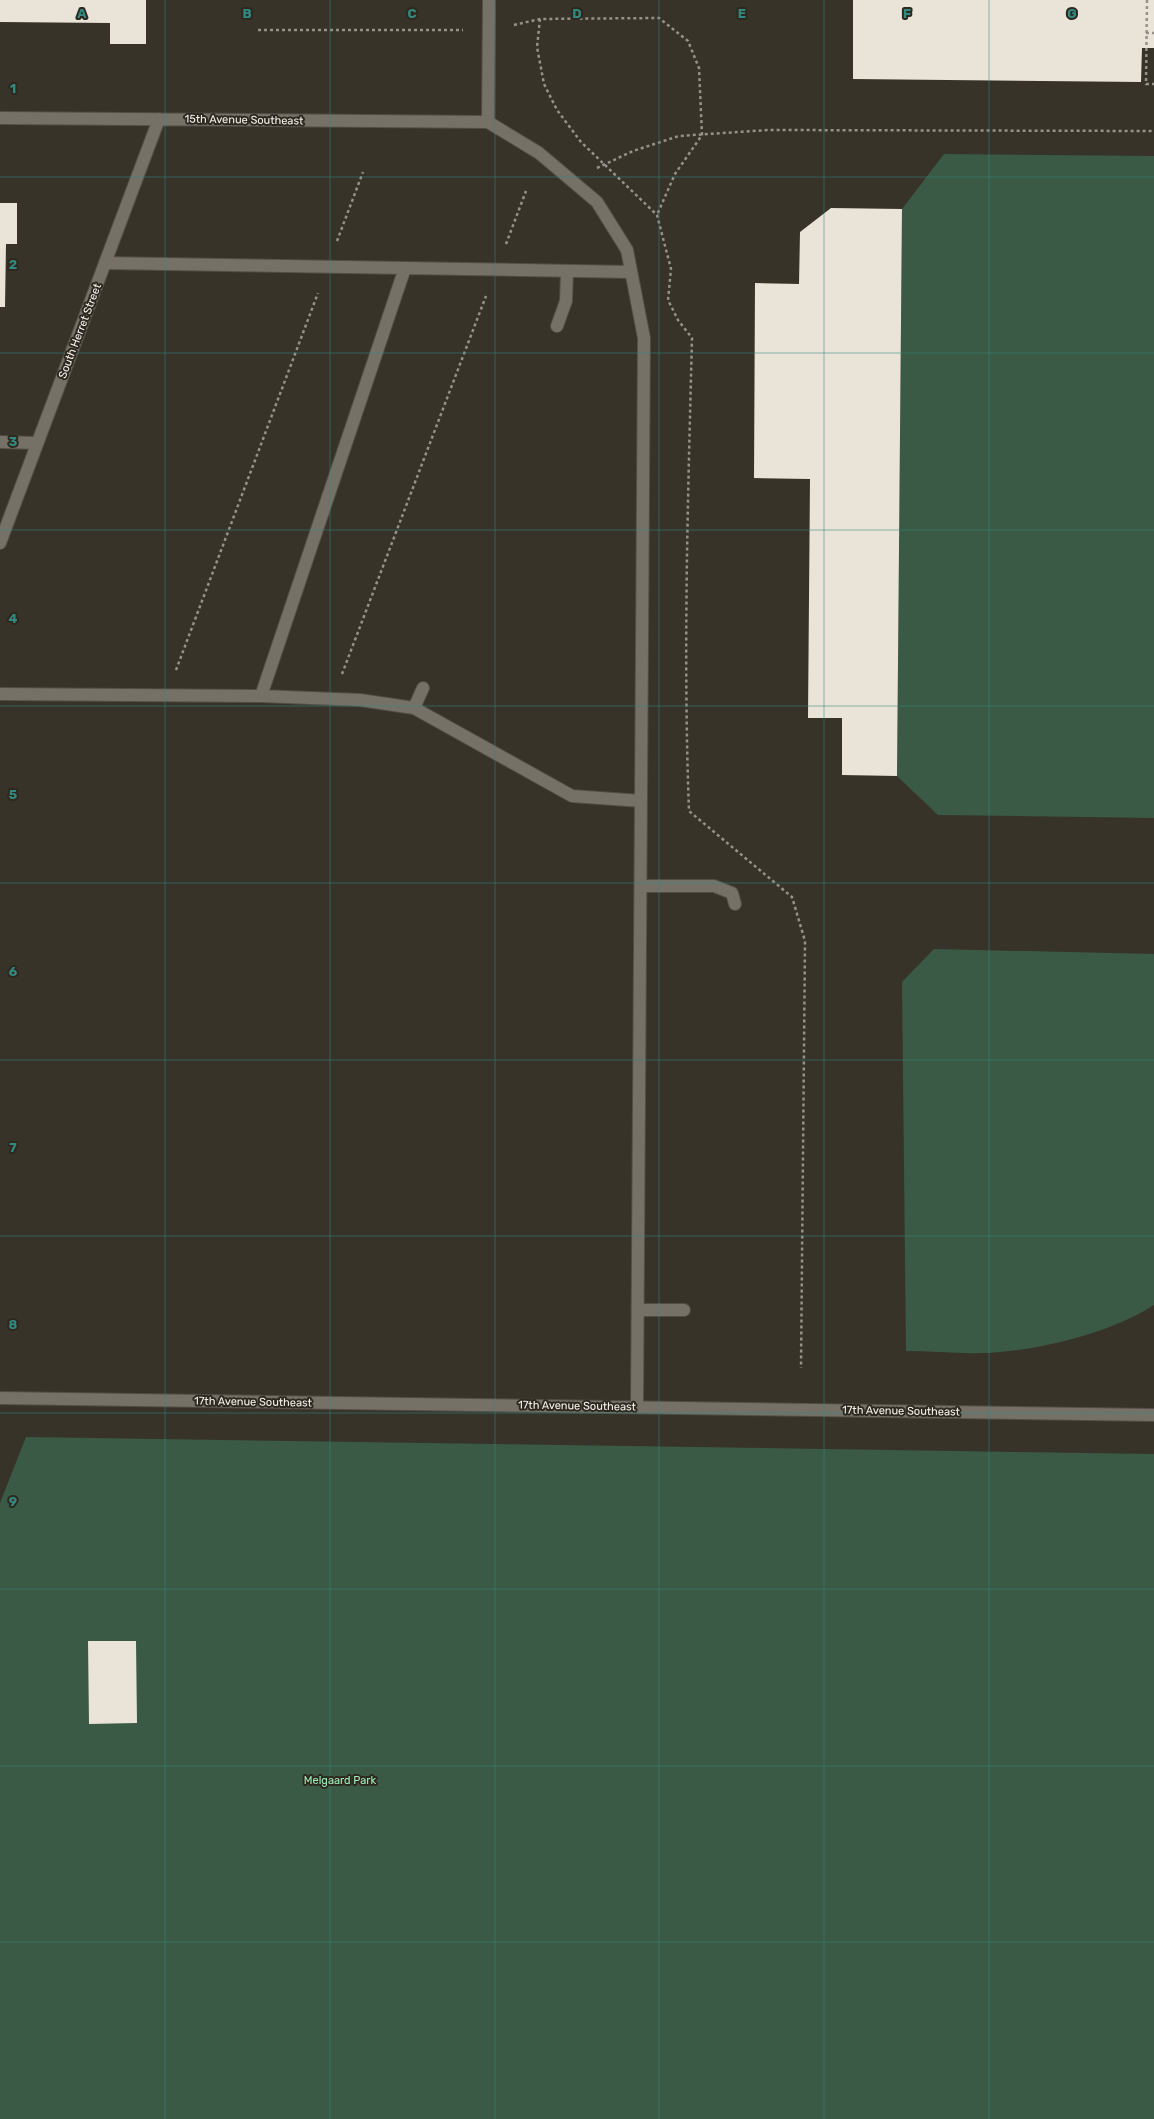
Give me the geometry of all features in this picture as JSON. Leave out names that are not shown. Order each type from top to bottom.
[{"type":"street","points":[[489,0],[488,122],[539,153],[597,202],[627,250],[644,338],[637,1407]]},
{"type":"street","name":"15th Avenue Southeast","points":[[0,118],[488,122]]},
{"type":"street","name":"South Herret Street","points":[[0,543],[160,119]]},
{"type":"street","points":[[105,263],[631,272]]},
{"type":"street","points":[[261,696],[405,268]]},
{"type":"street","points":[[556,326],[566,301],[567,271]]},
{"type":"street","points":[[0,442],[37,443]]},
{"type":"street","points":[[414,708],[423,688]]},
{"type":"street","points":[[0,694],[261,696],[360,700],[414,708],[572,796],[641,801]]},
{"type":"street","points":[[641,886],[714,886],[732,893],[735,904]]},
{"type":"street","points":[[638,1310],[684,1310]]},
{"type":"street","name":"17th Avenue Southeast","points":[[0,1398],[1154,1415]]},
{"type":"path","points":[[1147,0],[1146,84],[1154,84]]},
{"type":"path","points":[[540,19],[537,47],[544,84],[557,110],[581,142],[656,214],[671,269],[668,300],[678,320],[692,338],[686,555],[686,727],[689,812],[792,898],[805,941],[801,1368]]},
{"type":"path","points":[[1146,33],[1154,34]]},
{"type":"path","points":[[593,169],[633,151],[679,136],[768,130],[1154,131]]},
{"type":"path","points":[[656,214],[675,174],[702,135]]},
{"type":"path","points":[[166,695],[363,172]]},
{"type":"path","points":[[332,699],[526,191]]},
{"type":"green space","points":[[944,154],[1154,156],[1154,818],[938,815],[897,776],[902,209]]},
{"type":"green space","points":[[934,949],[1154,954],[1154,1305],[1116,1324],[1049,1345],[1004,1352],[983,1353],[906,1351],[902,982]]},
{"type":"green space","name":"Melgaard Park","points":[[26,1437],[1154,1454],[1154,2119],[0,2119],[0,1503]]},
{"type":"building","points":[[0,0],[146,0],[146,44],[110,44],[110,23],[0,22]]},
{"type":"building","points":[[853,0],[1154,0],[1154,48],[1142,48],[1141,82],[853,79]]},
{"type":"building","points":[[0,203],[17,203],[17,244],[6,244],[5,307],[0,307]]},
{"type":"building","points":[[831,208],[902,209],[897,776],[842,775],[842,718],[808,718],[810,479],[754,478],[755,283],[799,284],[800,232]]},
{"type":"building","points":[[88,1641],[136,1641],[137,1723],[89,1724]]}]
